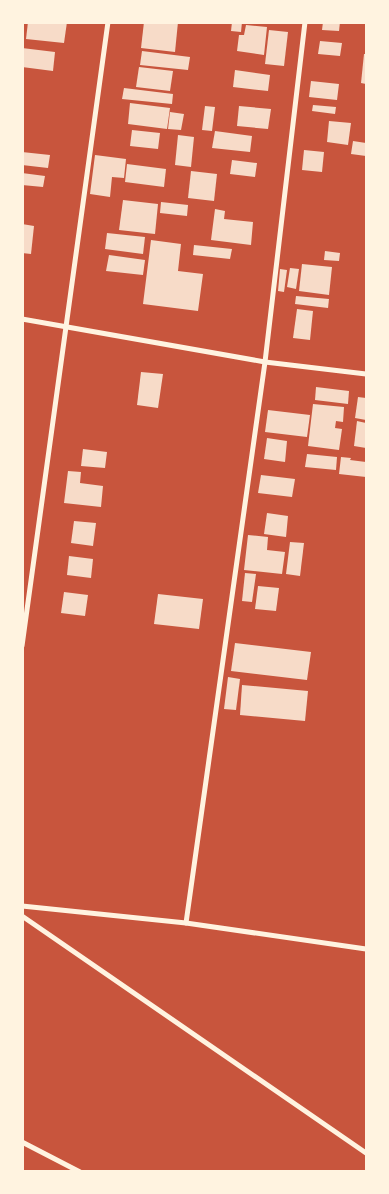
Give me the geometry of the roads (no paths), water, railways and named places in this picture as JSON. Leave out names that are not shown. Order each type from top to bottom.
[{"type":"street","points":[[22,646],[108,22]]},
{"type":"street","points":[[186,922],[265,362],[305,22]]},
{"type":"street","points":[[22,319],[265,362],[366,374]]},
{"type":"street","points":[[22,906],[186,922],[366,947]]},
{"type":"street","points":[[22,916],[366,1154]]},
{"type":"street","points":[[22,1142],[80,1172]]}]
